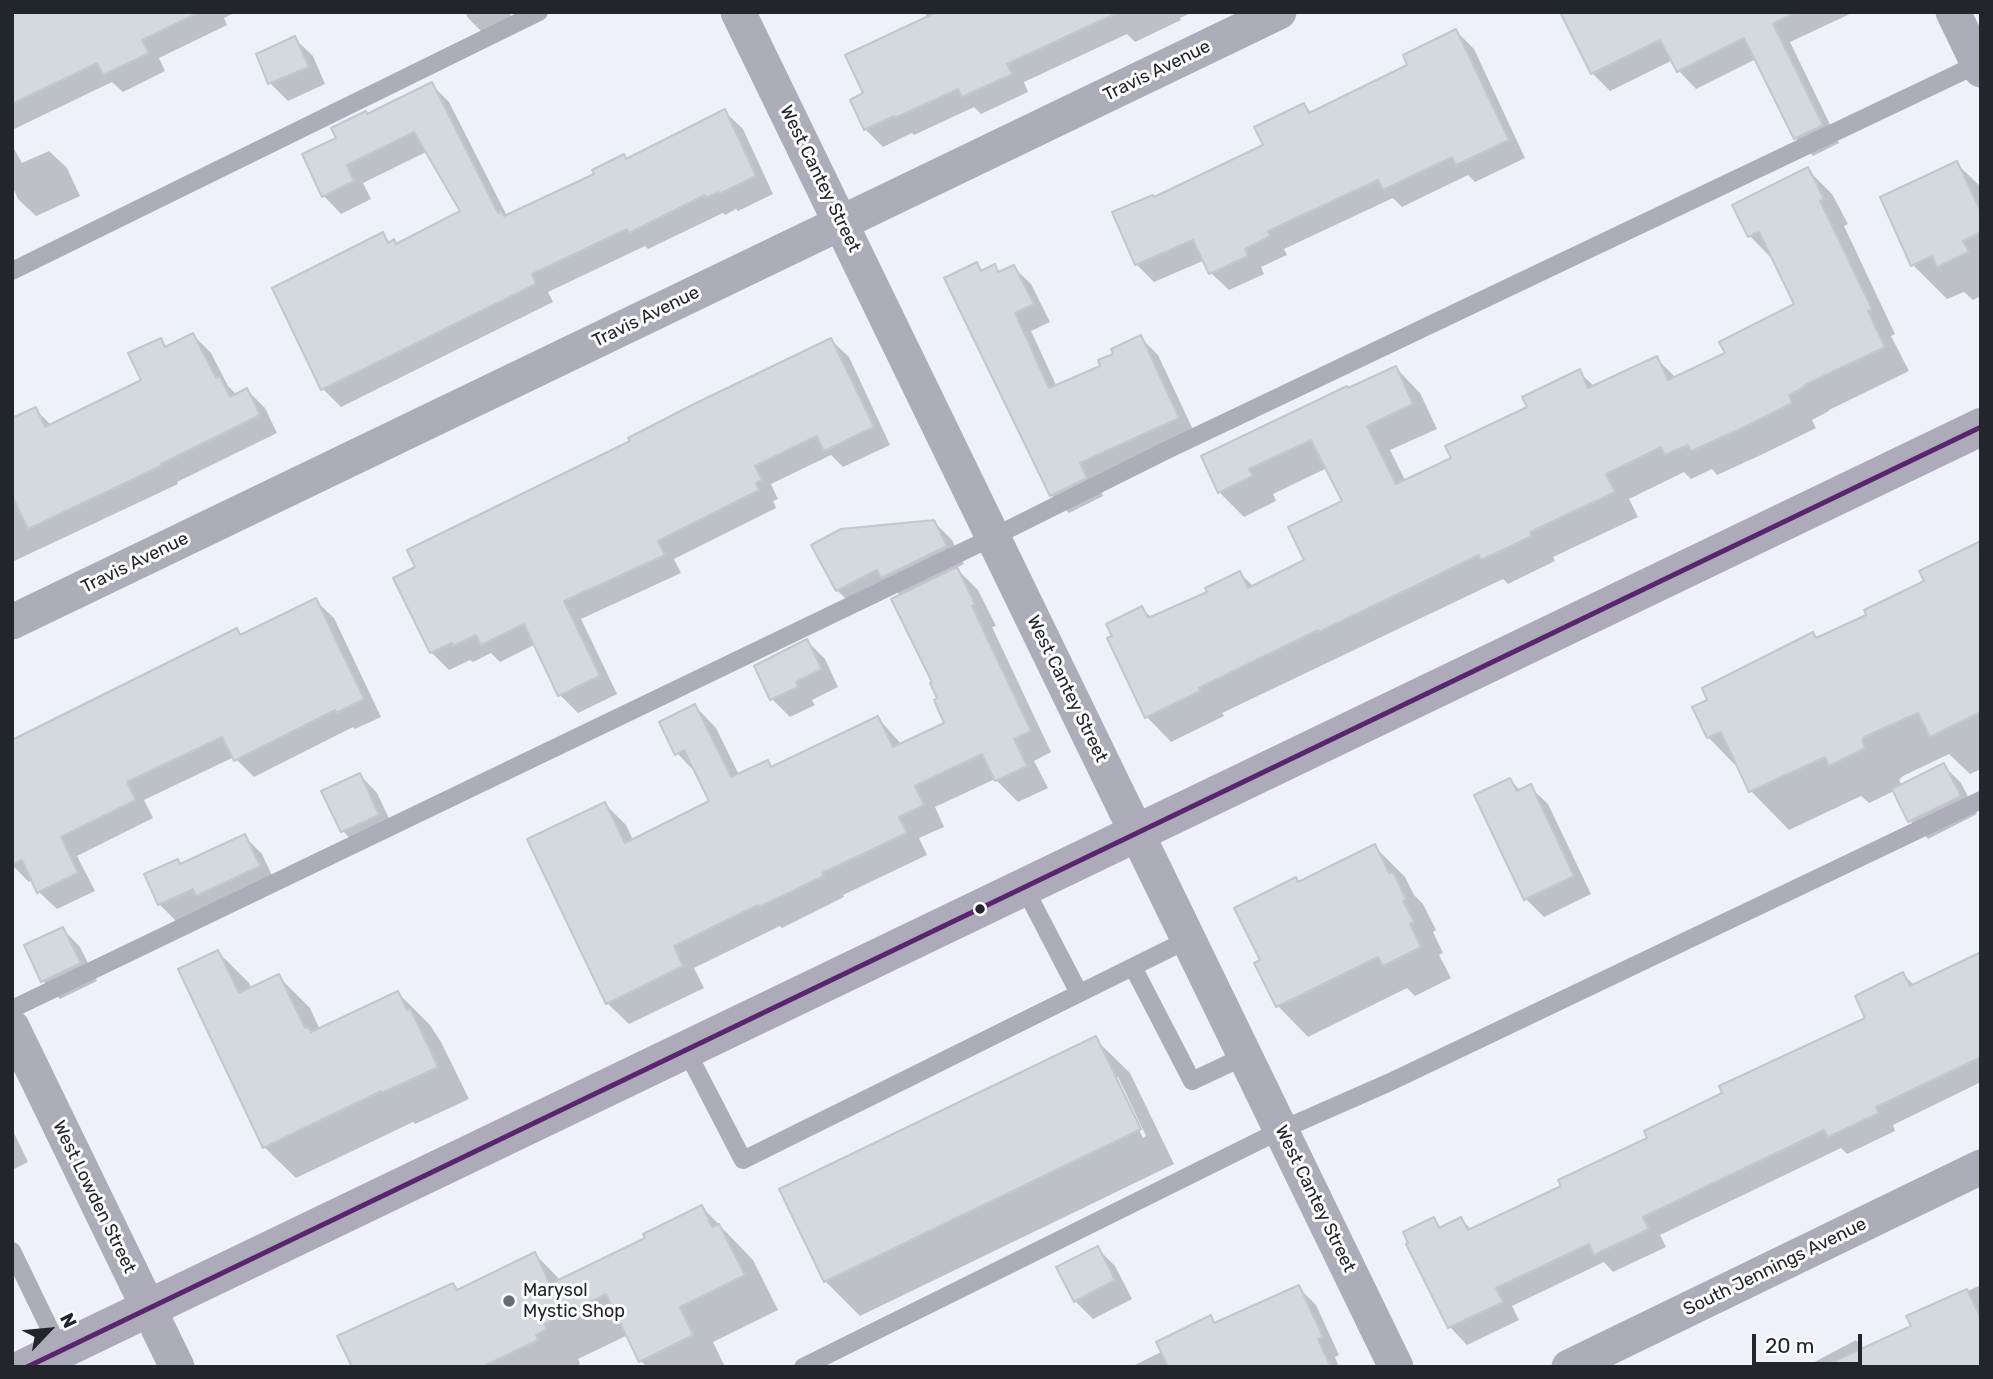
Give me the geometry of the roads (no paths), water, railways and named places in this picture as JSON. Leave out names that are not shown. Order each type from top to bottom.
[{"type":"main road","points":[[26,1367],[1981,428]]},
{"type":"street","name":"West Cantey Street","points":[[738,12],[1396,1367]]},
{"type":"street","name":"Travis Avenue","points":[[12,622],[1279,12]]},
{"type":"street","points":[[1953,12],[1979,67]]},
{"type":"street","name":"West Lowden Street","points":[[12,1027],[177,1367]]},
{"type":"street","name":"South Jennings Avenue","points":[[1569,1367],[1981,1167]]},
{"type":"lane","points":[[12,271],[539,12]]},
{"type":"lane","points":[[12,1009],[993,537],[1165,451],[1979,67]]},
{"type":"lane","points":[[803,1367],[1281,1130],[1388,1083],[1981,800]]},
{"type":"lane","points":[[1024,887],[1079,993]]},
{"type":"lane","points":[[686,1050],[743,1160],[1189,939]]},
{"type":"lane","points":[[1133,967],[1192,1081],[1245,1056]]},
{"type":"lane","points":[[12,1251],[60,1350]]},
{"type":"place","name":"Marysol Mystic Shop","points":[[509,1301]]}]
